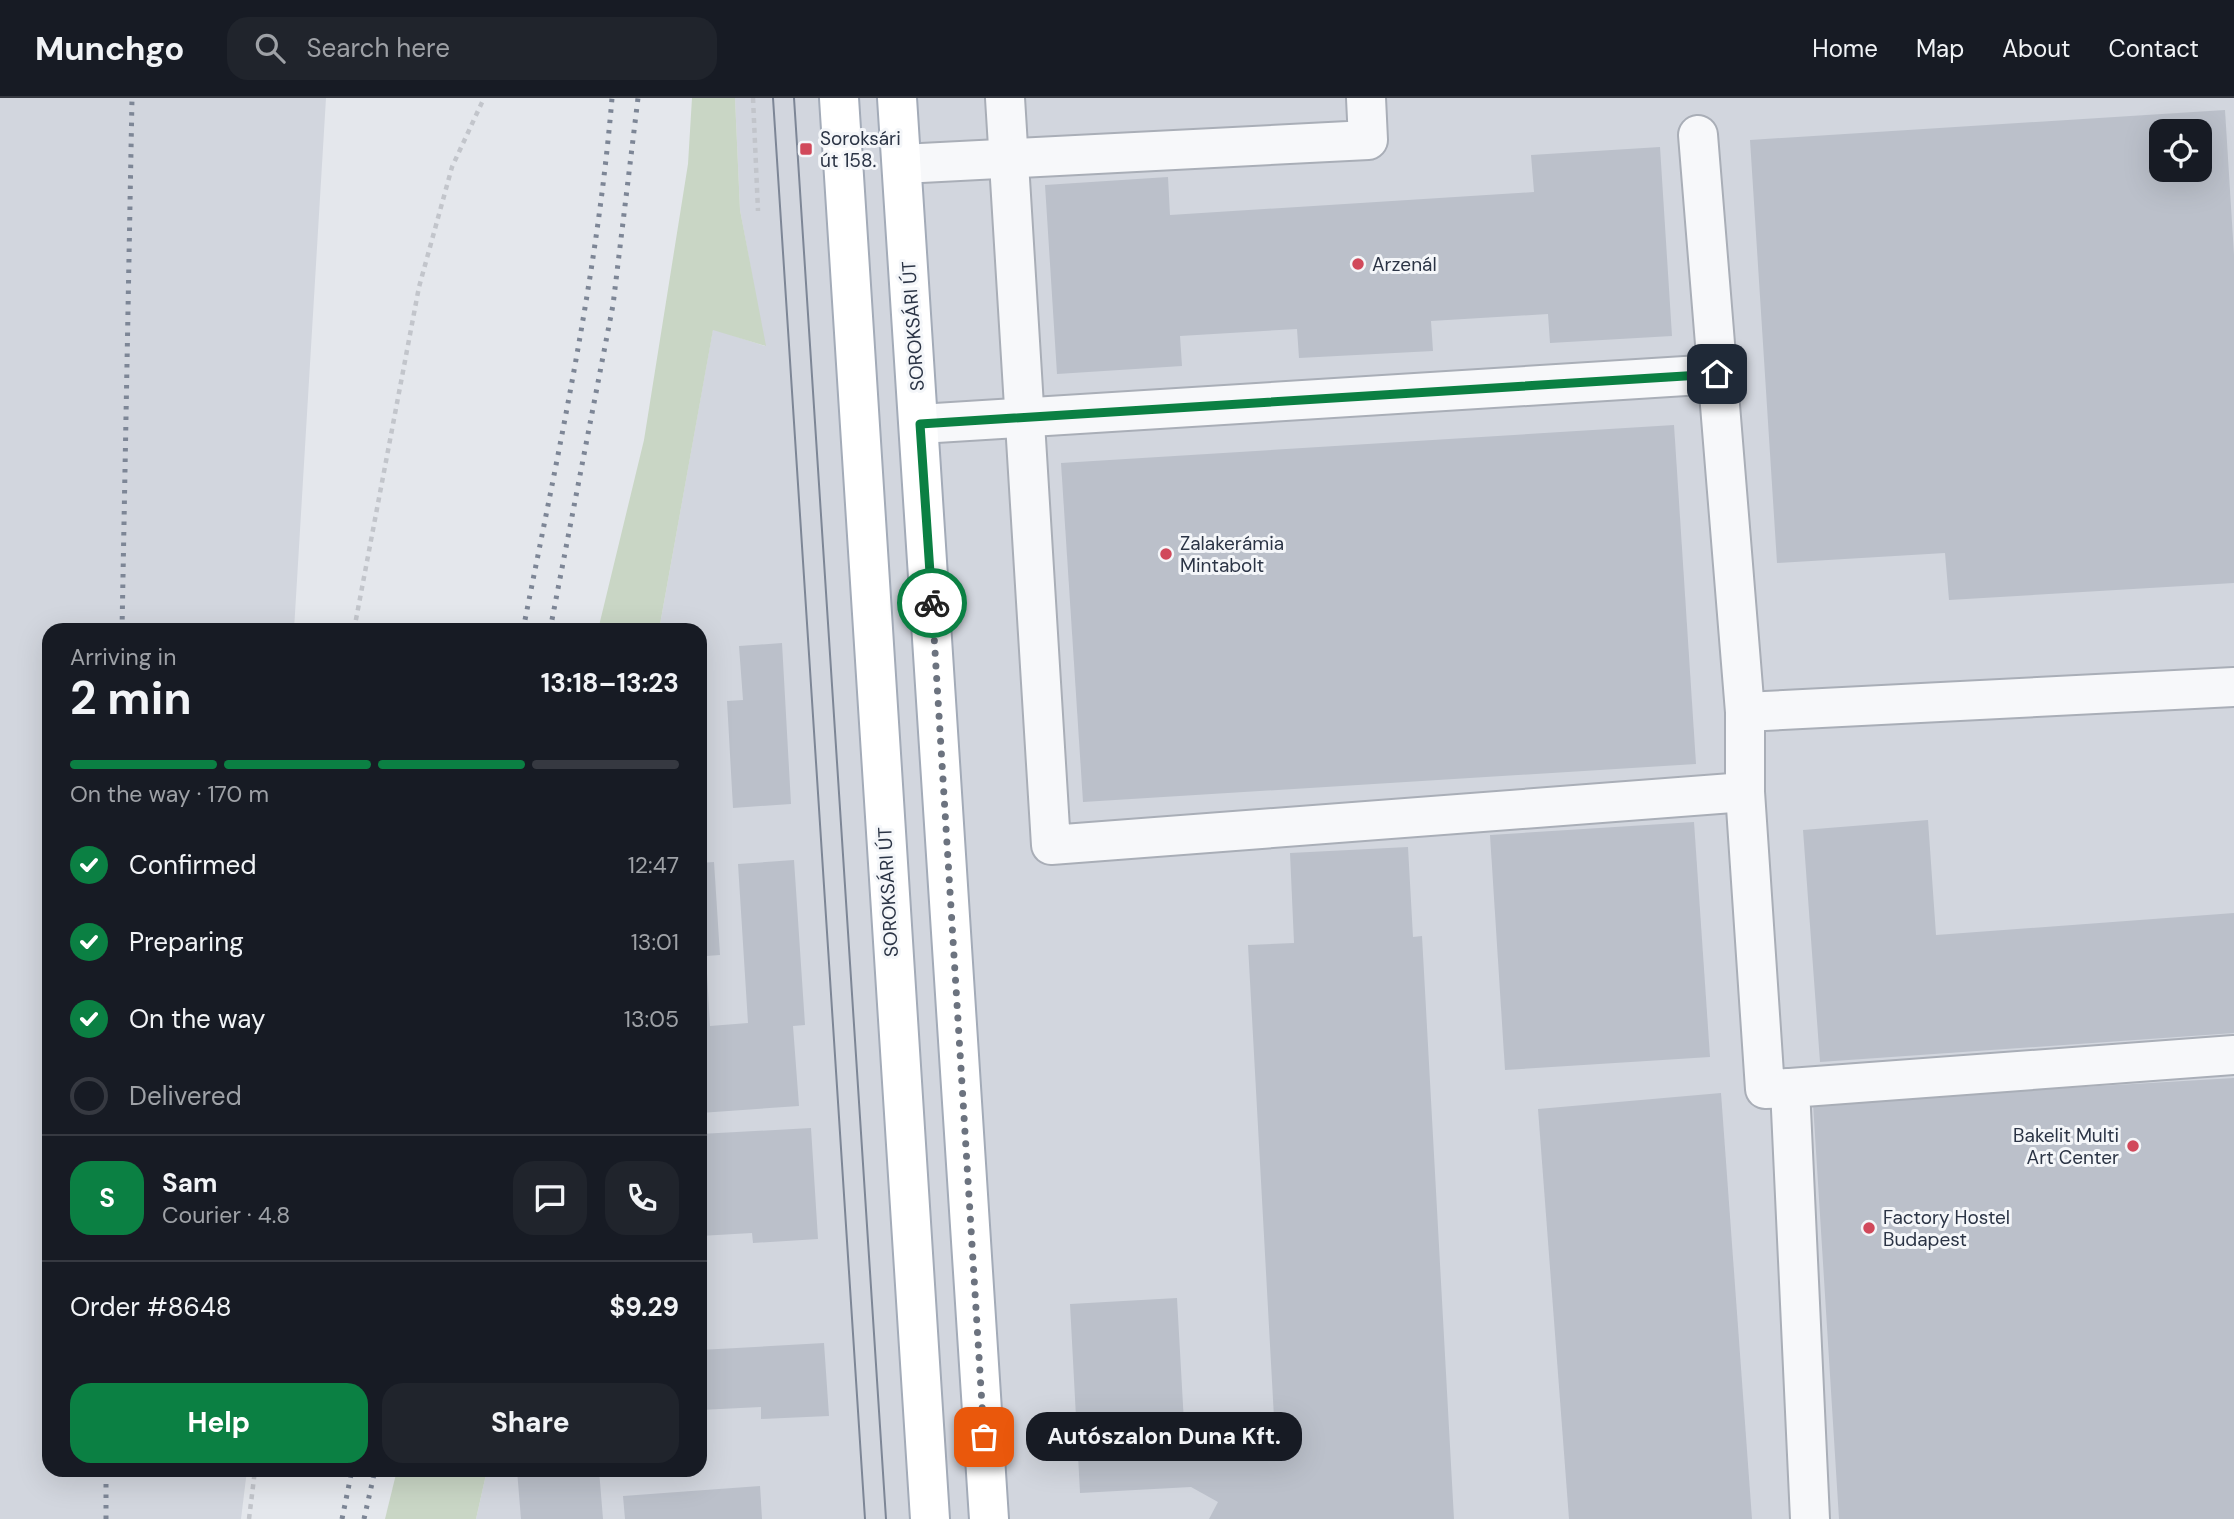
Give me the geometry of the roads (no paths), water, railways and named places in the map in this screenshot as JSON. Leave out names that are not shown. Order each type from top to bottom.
[{"type":"main road","name":"SOROKSÁRI ÚT","points":[[839,98],[930,1519]]},
{"type":"main road","name":"SOROKSÁRI ÚT","points":[[897,98],[989,1519]]},
{"type":"lane","points":[[1005,98],[1051,845],[1745,792]]},
{"type":"lane","points":[[902,164],[1367,140],[1366,98]]},
{"type":"lane","points":[[1698,135],[1745,712],[1745,792],[1765,1089],[2234,1055]]},
{"type":"lane","points":[[920,424],[1717,374]]},
{"type":"lane","points":[[1745,712],[2234,687]]},
{"type":"lane","points":[[1790,1088],[1810,1519]]},
{"type":"tram line","points":[[773,98],[865,1519]]},
{"type":"tram line","points":[[794,98],[886,1519]]},
{"type":"railway","points":[[122,623],[132,98]]},
{"type":"railway","points":[[524,623],[586,299],[597,232],[612,98]]},
{"type":"railway","points":[[551,623],[613,305],[638,98]]},
{"type":"railway","points":[[106,1477],[106,1519]]},
{"type":"railway","points":[[342,1519],[351,1477]]},
{"type":"railway","points":[[364,1519],[373,1477]]},
{"type":"place","name":"Soroksári út 158.","points":[[806,149]]},
{"type":"place","name":"Arzenál","points":[[1358,264]]},
{"type":"place","name":"Zalakerámia Mintabolt","points":[[1166,554]]},
{"type":"place","name":"Bakelit Multi Art Center","points":[[2133,1146]]},
{"type":"place","name":"Factory Hostel Budapest","points":[[1869,1228]]},
{"type":"place","name":"Autószalon Duna Kft.","points":[[984,1437]]}]
